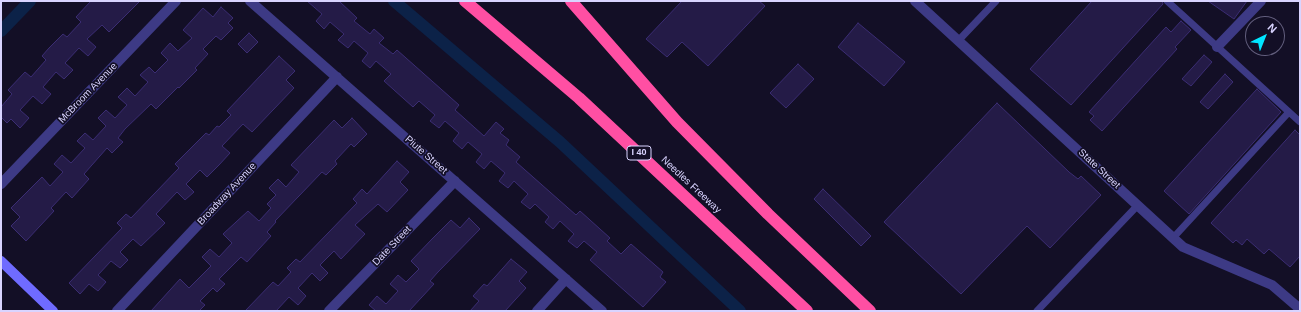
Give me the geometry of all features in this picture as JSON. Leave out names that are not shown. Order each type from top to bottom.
[{"type":"highway","name":"Needles Freeway","points":[[465,1],[579,98],[807,311]]},
{"type":"highway","points":[[571,1],[687,132],[768,214],[870,311]]},
{"type":"main road","points":[[1,261],[53,311]]},
{"type":"street","name":"McBroom Avenue","points":[[1,184],[176,1]]},
{"type":"street","name":"Piute Street","points":[[250,1],[602,311]]},
{"type":"street","name":"State Street","points":[[915,1],[1183,247],[1272,285],[1300,309]]},
{"type":"street","points":[[1217,47],[1261,1]]},
{"type":"street","name":"Broadway Avenue","points":[[117,311],[337,78]]},
{"type":"street","name":"Date Street","points":[[329,311],[455,181]]},
{"type":"street","points":[[537,311],[566,279]]},
{"type":"lane","points":[[958,41],[996,1]]},
{"type":"lane","points":[[1166,1],[1300,122]]},
{"type":"lane","points":[[1173,238],[1289,112]]},
{"type":"lane","points":[[1037,311],[1138,205]]},
{"type":"building","points":[[91,1],[140,1],[109,32],[102,25],[87,39],[96,47],[88,56],[79,48],[65,63],[73,70],[64,79],[56,72],[43,87],[51,94],[42,104],[33,96],[20,110],[29,118],[20,128],[11,119],[7,123],[1,117],[1,107],[12,94],[8,90],[25,72],[31,77],[46,60],[42,56],[49,48],[63,34],[67,37],[81,22],[76,17]]},
{"type":"building","points":[[307,1],[339,1],[357,18],[354,21],[370,34],[374,29],[384,38],[379,43],[393,54],[397,50],[459,105],[455,110],[484,136],[496,122],[504,129],[500,133],[509,140],[506,145],[520,157],[516,162],[576,215],[580,211],[610,238],[607,241],[621,254],[631,244],[663,272],[660,277],[666,282],[643,307],[590,260],[597,252],[584,241],[577,248],[568,241],[574,234],[560,221],[553,229],[545,222],[549,217],[535,204],[530,209],[521,202],[528,194],[514,181],[508,188],[499,181],[505,173],[491,161],[484,169],[476,162],[482,154],[468,142],[462,149],[453,141],[459,133],[445,121],[439,128],[430,121],[435,115],[419,101],[413,107],[384,81],[391,74],[376,61],[370,68],[362,61],[368,53],[354,41],[348,48],[338,40],[344,34],[330,22],[324,29],[316,21],[322,14]]},
{"type":"building","points":[[682,1],[759,1],[765,6],[708,66],[682,42],[667,57],[646,39]]},
{"type":"building","points":[[1092,1],[1162,1],[1163,4],[1071,105],[1030,69]]},
{"type":"building","points":[[1208,1],[1247,1],[1234,19]]},
{"type":"building","points":[[221,7],[233,18],[228,23],[233,28],[221,40],[216,36],[203,49],[208,54],[195,68],[197,70],[179,88],[178,87],[156,109],[151,104],[125,129],[118,138],[123,142],[112,153],[107,148],[84,174],[89,179],[72,198],[66,192],[51,208],[54,211],[26,241],[11,226],[20,217],[11,208],[42,177],[50,186],[63,172],[54,164],[62,155],[71,163],[85,148],[77,141],[85,133],[93,140],[106,126],[98,118],[106,110],[115,118],[127,105],[118,97],[127,88],[135,96],[148,82],[140,75],[149,67],[155,73],[168,60],[161,53],[170,43],[178,51],[192,38],[183,30],[203,8],[213,17]]},
{"type":"building","points":[[1181,21],[1191,30],[1175,47],[1177,49],[1102,131],[1090,120],[1094,116],[1089,112],[1166,27],[1171,32]]},
{"type":"building","points":[[858,23],[905,62],[884,86],[838,47]]},
{"type":"building","points":[[249,33],[258,42],[247,53],[238,44]]},
{"type":"building","points":[[1204,55],[1212,62],[1191,86],[1182,79]]},
{"type":"building","points":[[279,56],[295,71],[286,80],[294,88],[252,132],[243,124],[222,146],[230,153],[219,165],[207,177],[200,170],[186,184],[194,192],[185,200],[177,192],[156,214],[165,223],[141,246],[133,239],[120,252],[128,260],[120,268],[111,261],[98,275],[106,282],[98,291],[89,284],[80,294],[69,283],[122,228],[117,223],[126,214],[131,218],[179,168],[175,164],[206,133],[209,135],[217,126],[219,127],[231,115],[227,111]]},
{"type":"building","points":[[798,64],[814,79],[786,108],[770,93]]},
{"type":"building","points":[[1225,74],[1233,82],[1208,109],[1200,102]]},
{"type":"building","points":[[1257,89],[1281,112],[1189,214],[1164,191]]},
{"type":"building","points":[[997,103],[1069,172],[1078,179],[1081,176],[1101,195],[1050,248],[1027,226],[961,294],[884,222]]},
{"type":"building","points":[[352,118],[367,134],[354,147],[351,144],[335,161],[337,164],[326,175],[322,172],[275,221],[276,222],[267,232],[271,236],[247,262],[241,257],[219,279],[225,284],[217,292],[213,288],[200,301],[205,305],[199,311],[151,311],[180,279],[189,288],[211,266],[202,257],[210,249],[219,257],[232,243],[223,234],[248,211],[259,221],[271,208],[267,204],[276,195],[269,188],[278,179],[286,187],[299,172],[291,165],[334,120],[342,128]]},
{"type":"building","points":[[1295,130],[1300,135],[1300,256],[1290,267],[1269,249],[1264,254],[1247,239],[1242,245],[1236,240],[1233,243],[1211,223]]},
{"type":"building","points":[[397,161],[409,172],[400,182],[408,190],[387,212],[378,204],[355,225],[365,234],[341,259],[334,251],[320,265],[328,273],[320,281],[312,273],[298,288],[306,296],[298,305],[289,297],[276,311],[245,311],[273,282],[278,286],[291,272],[287,268],[296,259],[300,262],[357,203],[353,199],[362,189],[367,194]]},
{"type":"building","points":[[823,189],[871,236],[861,246],[814,199]]},
{"type":"building","points":[[469,218],[480,229],[430,281],[434,284],[409,311],[376,311],[369,305],[377,296],[386,304],[398,291],[390,284],[398,275],[406,282],[419,269],[411,261],[432,239],[451,220],[460,228]]},
{"type":"building","points":[[511,259],[527,272],[519,281],[526,288],[505,311],[470,311],[479,301],[473,296],[484,284],[487,286]]},
{"type":"waterway","points":[[1,31],[30,1]]},
{"type":"waterway","points":[[394,1],[560,142],[740,311]]}]
